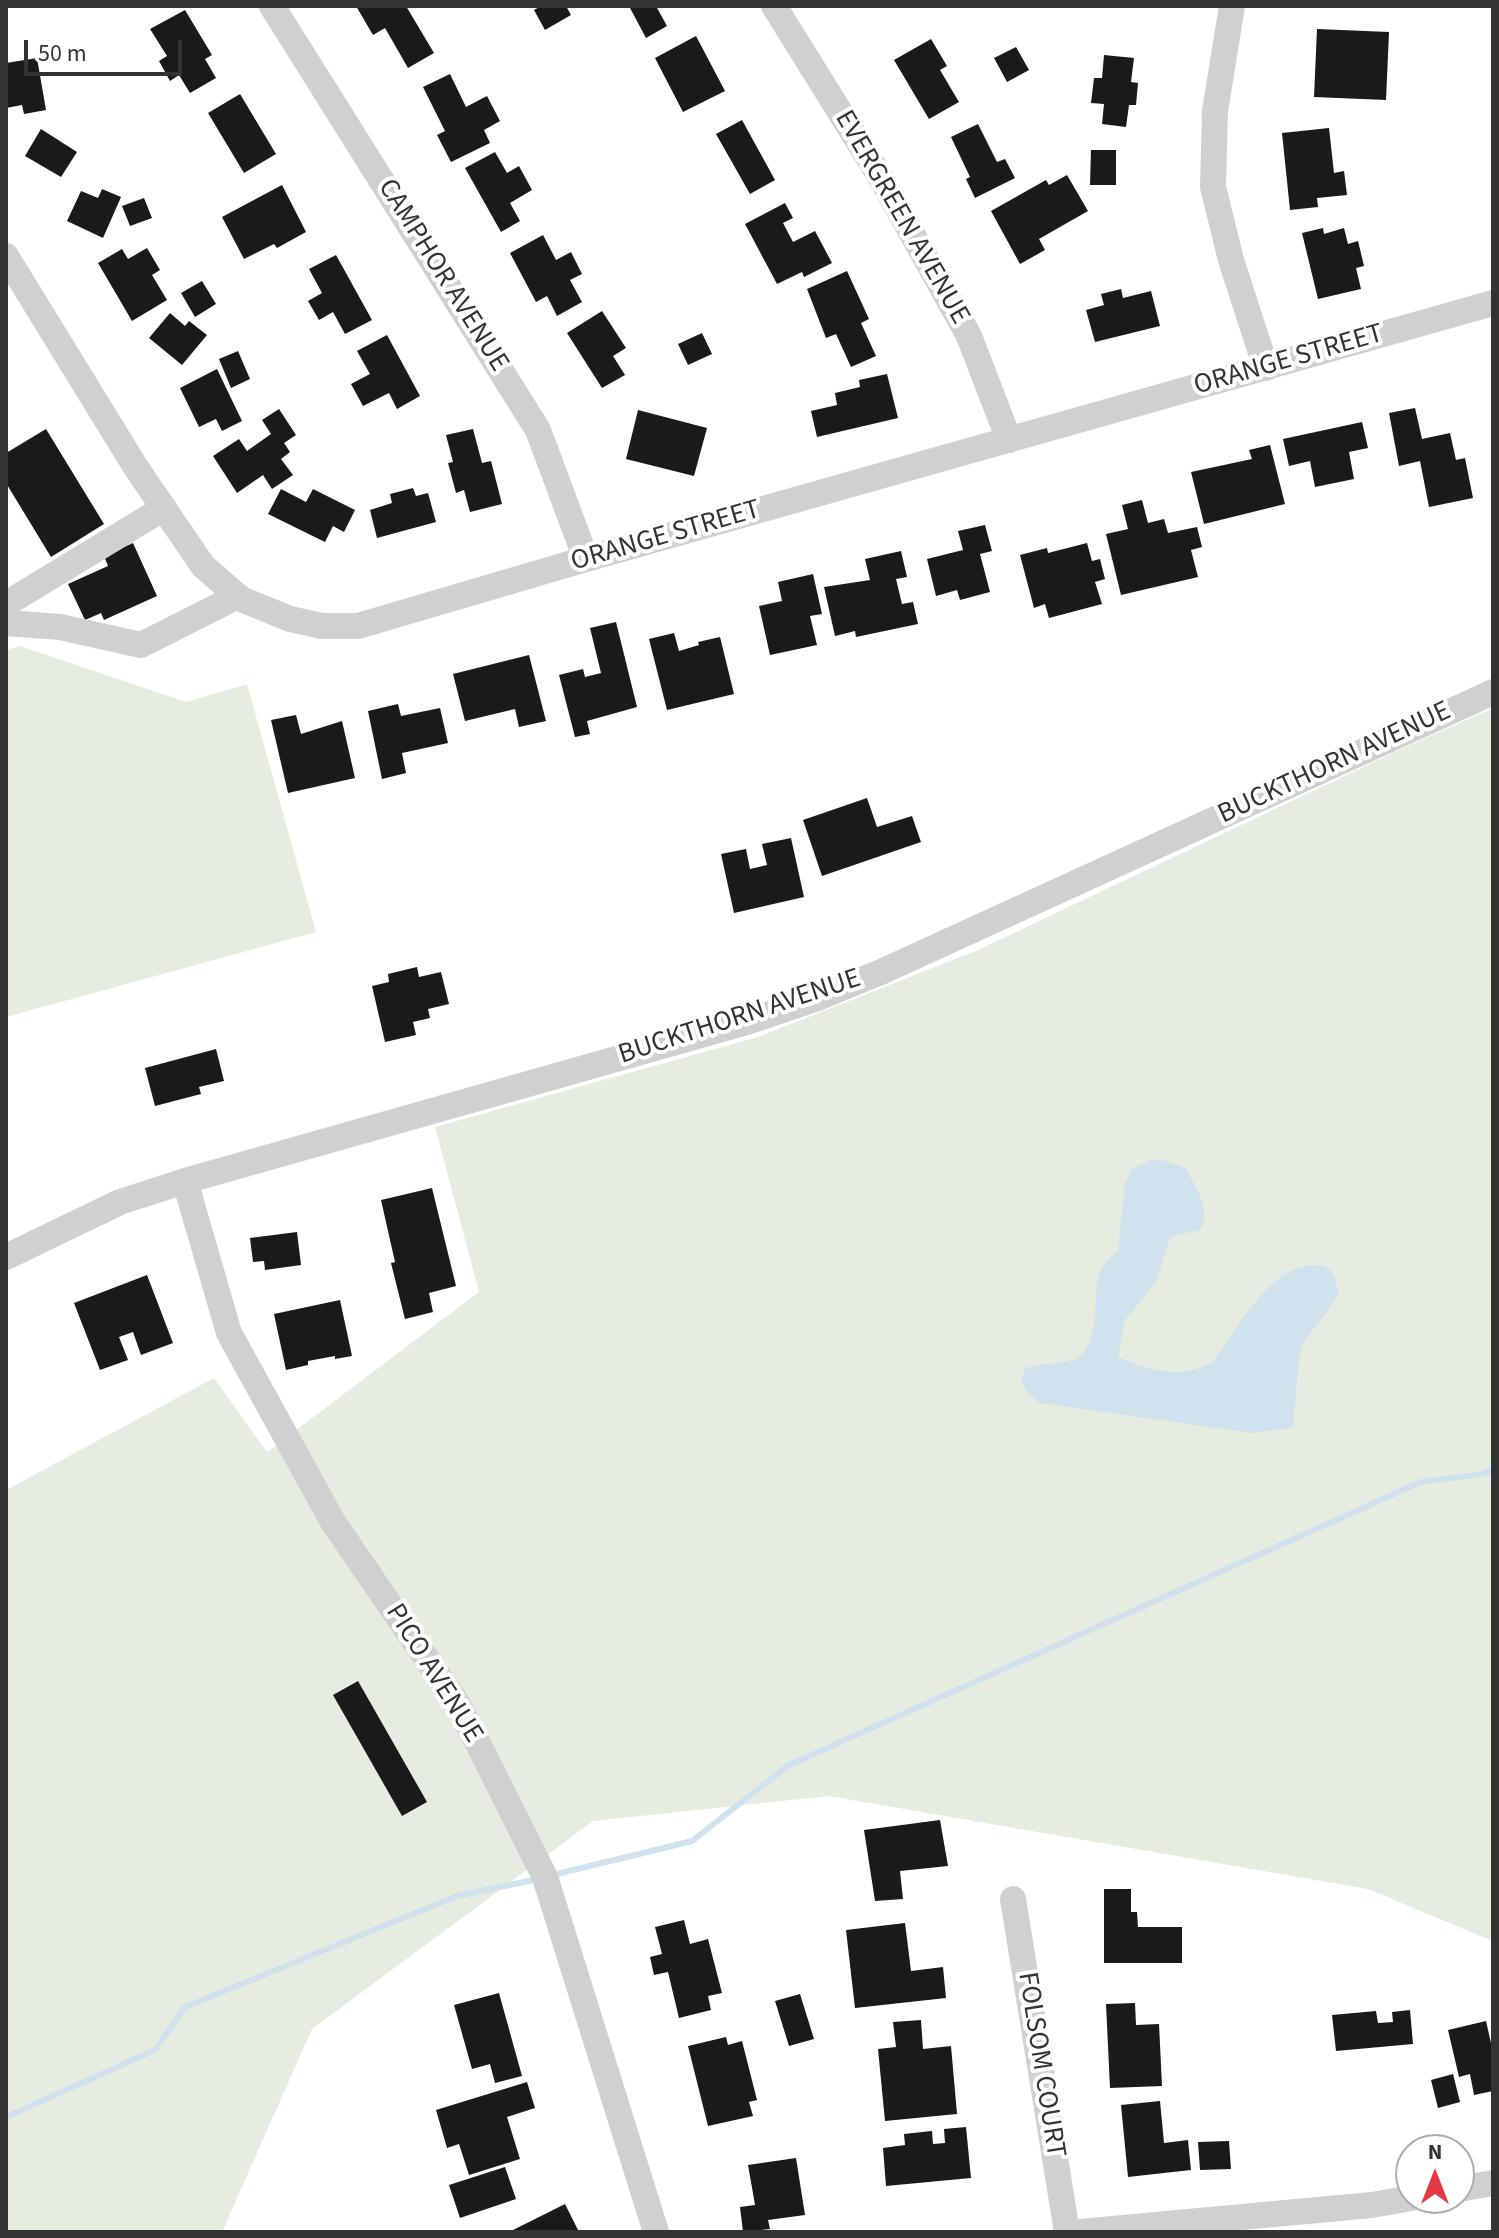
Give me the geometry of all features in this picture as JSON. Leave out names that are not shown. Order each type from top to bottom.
[{"type":"street","name":"CAMPHOR AVENUE","points":[[272,6],[538,430],[586,559]]},
{"type":"street","name":"EVERGREEN AVENUE","points":[[774,6],[881,178],[969,336],[1009,440]]},
{"type":"street","points":[[1232,6],[1215,111],[1213,187],[1231,260],[1266,368]]},
{"type":"street","name":"ORANGE STREET","points":[[6,256],[203,566],[238,596],[290,619],[322,626],[358,626],[1493,303]]},
{"type":"street","points":[[6,604],[164,508]]},
{"type":"street","points":[[6,623],[60,627],[141,645],[238,596]]},
{"type":"street","name":"BUCKTHORN AVENUE","points":[[6,1257],[120,1202],[185,1181],[747,1022],[815,999],[895,966],[1493,692]]},
{"type":"street","name":"PICO AVENUE","points":[[185,1181],[229,1333],[333,1522],[459,1706],[545,1877],[656,2232]]},
{"type":"street","name":"FOLSOM COURT","points":[[1013,1899],[1067,2232]]},
{"type":"street","points":[[1080,2232],[1395,2201]]},
{"type":"shaded area","points":[[20,646],[186,702],[247,684],[316,932],[6,1017],[6,650]]},
{"type":"shaded area","points":[[1493,708],[1493,1944],[1490,1940],[1368,1889],[829,1796],[593,1821],[312,2029],[222,2232],[6,2232],[6,1490],[214,1378],[267,1452],[479,1292],[435,1127],[758,1037],[978,950]]},
{"type":"water","points":[[1152,1159],[1185,1168],[1201,1198],[1203,1222],[1200,1230],[1173,1236],[1168,1243],[1157,1280],[1125,1320],[1118,1357],[1167,1372],[1203,1366],[1215,1360],[1245,1315],[1270,1286],[1299,1267],[1316,1265],[1327,1268],[1337,1285],[1338,1296],[1304,1342],[1299,1359],[1293,1428],[1252,1433],[1040,1403],[1024,1387],[1022,1378],[1026,1368],[1076,1359],[1084,1353],[1092,1333],[1099,1275],[1118,1250],[1125,1183],[1132,1169]]},
{"type":"building","points":[[356,6],[406,6],[434,53],[408,68],[385,28],[373,35]]},
{"type":"building","points":[[541,6],[566,6],[571,15],[545,30],[534,10]]},
{"type":"building","points":[[629,6],[656,6],[667,26],[646,38]]},
{"type":"building","points":[[185,10],[212,55],[205,59],[216,78],[190,93],[179,75],[170,81],[159,61],[167,56],[150,29]]},
{"type":"building","points":[[1317,29],[1389,32],[1386,100],[1314,97]]},
{"type":"building","points":[[696,36],[725,91],[683,112],[655,58]]},
{"type":"building","points":[[931,39],[947,66],[940,70],[959,102],[929,119],[894,60]]},
{"type":"building","points":[[1016,47],[1029,70],[1007,82],[994,58]]},
{"type":"building","points":[[1104,55],[1134,58],[1131,82],[1138,83],[1136,105],[1129,105],[1126,127],[1102,124],[1104,104],[1091,103],[1094,78],[1102,78]]},
{"type":"building","points":[[37,58],[46,110],[24,114],[22,105],[6,108],[6,63]]},
{"type":"building","points":[[450,74],[466,107],[487,96],[500,121],[484,130],[490,143],[451,162],[437,135],[445,131],[423,87]]},
{"type":"building","points":[[240,94],[276,154],[244,173],[208,113]]},
{"type":"building","points":[[742,120],[775,180],[750,194],[716,134]]},
{"type":"building","points":[[978,124],[997,162],[1005,159],[1015,178],[975,198],[966,179],[970,177],[951,137]]},
{"type":"building","points":[[1329,128],[1334,173],[1344,171],[1347,195],[1317,198],[1318,207],[1290,210],[1282,133]]},
{"type":"building","points":[[41,129],[77,152],[61,177],[25,156]]},
{"type":"building","points":[[1091,150],[1116,150],[1116,185],[1090,185]]},
{"type":"building","points":[[495,152],[507,173],[519,166],[532,190],[510,203],[520,221],[501,232],[465,168]]},
{"type":"building","points":[[1067,175],[1088,211],[1039,239],[1045,250],[1020,264],[991,211],[1046,180],[1049,185]]},
{"type":"building","points":[[282,185],[306,232],[277,248],[274,244],[244,259],[222,217]]},
{"type":"building","points":[[102,189],[121,197],[103,238],[67,221],[81,191],[98,198]]},
{"type":"building","points":[[144,198],[152,218],[130,226],[122,206]]},
{"type":"building","points":[[785,203],[793,218],[783,223],[793,242],[815,231],[832,263],[804,277],[802,272],[777,284],[745,224]]},
{"type":"building","points":[[1323,228],[1324,234],[1344,228],[1348,244],[1358,241],[1364,266],[1356,268],[1361,289],[1318,299],[1302,233]]},
{"type":"building","points":[[543,235],[556,260],[571,252],[582,274],[570,280],[582,302],[557,316],[547,296],[536,302],[510,253]]},
{"type":"building","points":[[147,248],[160,270],[152,275],[167,300],[132,321],[98,263],[122,249],[128,259]]},
{"type":"building","points":[[336,255],[372,320],[345,334],[333,312],[319,320],[308,301],[322,293],[309,269]]},
{"type":"building","points":[[847,271],[869,319],[861,323],[876,356],[851,367],[836,334],[826,338],[807,289]]},
{"type":"building","points":[[202,281],[216,304],[195,317],[181,293]]},
{"type":"building","points":[[1121,289],[1123,298],[1151,291],[1160,326],[1095,342],[1086,310],[1104,305],[1101,294]]},
{"type":"building","points":[[602,311],[626,348],[613,356],[625,375],[602,388],[567,333]]},
{"type":"building","points":[[170,313],[185,326],[189,321],[207,335],[182,365],[149,338]]},
{"type":"building","points":[[702,333],[712,354],[688,365],[678,344]]},
{"type":"building","points":[[387,335],[420,396],[397,409],[389,393],[363,406],[351,384],[370,374],[357,351]]},
{"type":"building","points":[[238,351],[250,379],[231,388],[219,359]]},
{"type":"building","points":[[217,369],[242,421],[222,431],[216,419],[199,427],[180,388]]},
{"type":"building","points":[[887,374],[898,418],[817,437],[811,411],[837,405],[835,393],[860,387],[859,380]]},
{"type":"building","points":[[1415,408],[1422,439],[1450,433],[1456,460],[1465,458],[1473,498],[1429,507],[1420,461],[1399,466],[1389,413]]},
{"type":"building","points":[[279,409],[296,435],[284,443],[290,452],[281,459],[293,475],[272,489],[263,475],[237,493],[213,456],[239,439],[247,451],[271,434],[262,420]]},
{"type":"building","points":[[638,410],[707,428],[694,476],[626,459]]},
{"type":"building","points":[[1362,422],[1368,448],[1349,452],[1354,479],[1315,487],[1310,461],[1289,466],[1283,439]]},
{"type":"building","points":[[46,429],[104,524],[51,557],[6,483],[6,453]]},
{"type":"building","points":[[473,429],[482,463],[491,461],[502,504],[470,512],[464,490],[456,493],[448,463],[453,462],[446,435]]},
{"type":"building","points":[[1270,445],[1285,504],[1204,524],[1191,472],[1252,459],[1249,450]]},
{"type":"building","points":[[413,488],[416,496],[428,493],[436,522],[377,538],[370,510],[392,503],[390,494]]},
{"type":"building","points":[[281,489],[306,502],[313,489],[355,510],[344,532],[333,526],[325,542],[268,514]]},
{"type":"building","points":[[1142,500],[1148,523],[1164,519],[1168,533],[1197,527],[1202,547],[1191,550],[1198,577],[1121,595],[1106,534],[1128,529],[1122,505]]},
{"type":"building","points":[[985,525],[992,551],[980,554],[990,592],[960,600],[957,590],[936,596],[927,559],[963,550],[958,531]]},
{"type":"building","points":[[133,543],[157,596],[104,620],[101,613],[85,620],[68,584],[108,566],[104,556]]},
{"type":"building","points":[[1087,543],[1092,561],[1100,559],[1105,579],[1095,582],[1102,604],[1049,618],[1045,604],[1034,608],[1020,555],[1047,548],[1048,553]]},
{"type":"building","points":[[901,551],[907,577],[896,579],[902,604],[913,602],[918,624],[856,637],[855,631],[835,636],[824,587],[870,580],[865,559]]},
{"type":"building","points":[[813,574],[822,614],[810,616],[817,645],[770,655],[759,606],[782,601],[778,582]]},
{"type":"building","points":[[616,622],[637,707],[587,721],[590,734],[575,737],[559,675],[583,669],[585,677],[601,673],[590,628]]},
{"type":"building","points":[[674,633],[679,651],[720,637],[734,694],[667,710],[649,639]]},
{"type":"building","points":[[529,655],[546,721],[519,727],[515,709],[465,721],[453,674]]},
{"type":"building","points":[[398,704],[401,716],[440,708],[448,743],[402,753],[406,773],[382,779],[368,711]]},
{"type":"building","points":[[296,715],[301,734],[342,721],[355,778],[288,793],[271,720]]},
{"type":"building","points":[[867,798],[877,827],[912,816],[921,842],[822,876],[803,820]]},
{"type":"building","points":[[791,838],[804,897],[734,913],[721,854],[746,849],[750,869],[767,865],[762,844]]},
{"type":"building","points":[[417,967],[419,977],[441,972],[449,1004],[428,1009],[430,1018],[413,1022],[416,1035],[385,1042],[372,986],[389,982],[388,974]]},
{"type":"building","points":[[216,1049],[224,1081],[199,1087],[201,1094],[155,1106],[145,1068]]},
{"type":"building","points":[[432,1188],[456,1286],[429,1293],[433,1312],[405,1319],[391,1263],[395,1262],[381,1200]]},
{"type":"building","points":[[297,1232],[301,1265],[265,1270],[264,1261],[253,1262],[250,1238]]},
{"type":"building","points":[[147,1275],[173,1343],[141,1355],[133,1332],[119,1337],[128,1360],[100,1370],[74,1303]]},
{"type":"building","points":[[340,1300],[352,1356],[308,1361],[308,1365],[286,1370],[274,1314]]},
{"type":"building","points":[[358,1681],[427,1802],[402,1816],[333,1695]]},
{"type":"building","points":[[940,1820],[948,1866],[900,1871],[903,1899],[875,1901],[864,1830]]},
{"type":"building","points":[[1104,1889],[1131,1889],[1131,1912],[1137,1912],[1138,1927],[1182,1927],[1182,1963],[1104,1963]]},
{"type":"building","points":[[684,1920],[690,1944],[708,1939],[722,1993],[708,1996],[711,2010],[679,2018],[668,1972],[654,1975],[650,1957],[662,1954],[655,1927]]},
{"type":"building","points":[[905,1923],[911,1971],[943,1967],[946,1998],[855,2008],[846,1930]]},
{"type":"building","points":[[499,1993],[522,2076],[495,2083],[490,2064],[472,2069],[454,2005]]},
{"type":"building","points":[[800,1994],[814,2039],[789,2046],[775,2001]]},
{"type":"building","points":[[1135,2003],[1136,2025],[1159,2024],[1162,2086],[1110,2088],[1106,2004]]},
{"type":"building","points":[[1410,2010],[1413,2044],[1336,2051],[1332,2015],[1376,2011],[1378,2023],[1393,2022],[1392,2012]]},
{"type":"building","points":[[921,2020],[923,2049],[951,2046],[957,2114],[885,2121],[878,2049],[896,2047],[893,2022]]},
{"type":"building","points":[[1486,2021],[1493,2052],[1493,2091],[1474,2095],[1470,2074],[1459,2077],[1448,2030]]},
{"type":"building","points":[[726,2037],[728,2045],[742,2041],[757,2100],[749,2102],[753,2116],[708,2126],[688,2046]]},
{"type":"building","points":[[1453,2074],[1460,2102],[1438,2108],[1431,2080]]},
{"type":"building","points":[[527,2082],[535,2108],[507,2117],[520,2159],[469,2175],[459,2144],[447,2148],[436,2110]]},
{"type":"building","points":[[1160,2101],[1164,2143],[1188,2140],[1191,2170],[1128,2177],[1121,2105]]},
{"type":"building","points":[[966,2127],[971,2178],[886,2186],[883,2148],[905,2145],[904,2134],[932,2131],[933,2144],[945,2143],[944,2129]]},
{"type":"building","points":[[1229,2141],[1231,2169],[1200,2170],[1198,2142]]},
{"type":"building","points":[[796,2158],[805,2215],[768,2220],[770,2229],[743,2232],[740,2207],[755,2205],[748,2165]]},
{"type":"building","points":[[505,2167],[516,2199],[460,2218],[449,2185]]},
{"type":"building","points":[[565,2204],[579,2232],[509,2232]]},
{"type":"waterway","points":[[553,1875],[692,1841],[789,1765],[1421,1482],[1493,1470]]},
{"type":"waterway","points":[[6,2117],[155,2050],[185,2007],[457,1896],[538,1879]]}]
